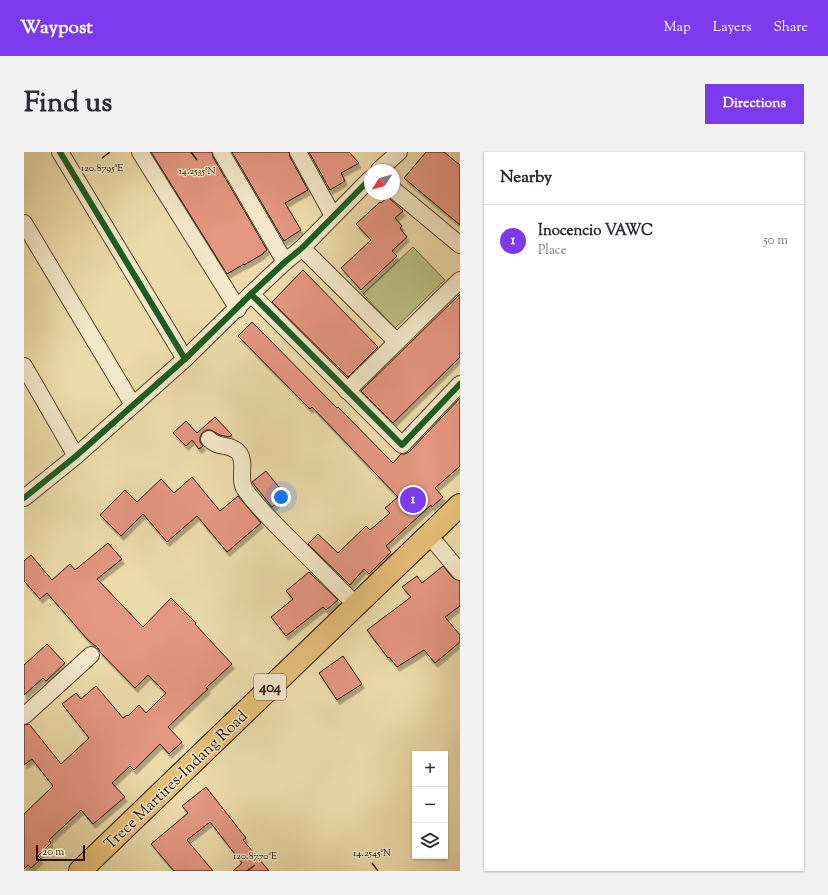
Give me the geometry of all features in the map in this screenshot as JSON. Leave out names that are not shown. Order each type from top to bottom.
[{"type":"main road","name":"Trece Martires-Indang Road","points":[[80,871],[460,505]]},
{"type":"street","points":[[60,152],[185,359]]},
{"type":"street","points":[[140,152],[238,309]]},
{"type":"street","points":[[221,152],[285,262]]},
{"type":"street","points":[[298,152],[333,216]]},
{"type":"street","points":[[24,498],[76,456],[185,359],[238,309],[251,294],[302,248],[364,185]]},
{"type":"street","points":[[400,195],[460,245]]},
{"type":"street","points":[[24,223],[133,405]]},
{"type":"street","points":[[302,248],[397,342]]},
{"type":"street","points":[[348,391],[460,280]]},
{"type":"street","points":[[251,294],[402,445],[460,384]]},
{"type":"street","points":[[24,366],[76,456]]},
{"type":"street","points":[[209,439],[216,445],[230,447],[239,453],[242,459],[242,482],[246,492],[269,518],[356,605]]},
{"type":"street","points":[[429,535],[460,572]]},
{"type":"street","points":[[24,716],[91,655]]},
{"type":"green space","points":[[413,247],[445,280],[395,328],[363,294]]},
{"type":"building","points":[[151,152],[212,152],[213,157],[267,250],[263,254],[227,274]]},
{"type":"building","points":[[232,152],[289,152],[290,157],[308,190],[285,203],[301,230],[284,241]]},
{"type":"building","points":[[309,152],[349,152],[359,163],[341,173],[345,181],[330,190]]},
{"type":"building","points":[[426,152],[444,152],[460,165],[460,225],[404,178]]},
{"type":"building","points":[[384,200],[391,200],[403,211],[395,218],[402,226],[400,228],[407,237],[392,251],[397,256],[361,290],[341,268],[371,240],[356,224],[380,202],[381,203]]},
{"type":"building","points":[[303,270],[378,347],[348,377],[272,302]]},
{"type":"building","points":[[460,294],[460,357],[393,423],[361,391]]},
{"type":"building","points":[[252,322],[393,463],[401,454],[409,452],[460,398],[460,466],[435,488],[443,497],[432,507],[431,505],[386,546],[391,552],[369,574],[364,569],[350,585],[308,544],[318,534],[338,553],[366,526],[370,530],[390,513],[385,508],[398,497],[312,407],[310,409],[238,336]]},
{"type":"building","points":[[215,417],[232,435],[229,437],[220,435],[211,430],[206,430],[200,437],[200,442],[203,446],[199,449],[192,440],[186,446],[173,433],[186,421],[197,433]]},
{"type":"building","points":[[266,471],[286,496],[272,507],[252,482]]},
{"type":"building","points":[[192,477],[220,511],[238,496],[261,523],[227,552],[197,516],[167,542],[143,514],[121,536],[100,515],[125,490],[137,502],[161,479],[174,493]]},
{"type":"building","points":[[108,543],[122,559],[97,579],[143,627],[171,598],[196,623],[195,624],[232,664],[168,727],[182,742],[169,754],[160,744],[134,770],[130,766],[112,783],[125,797],[93,824],[81,810],[49,840],[51,843],[38,856],[41,859],[31,868],[28,865],[24,869],[24,814],[53,786],[32,759],[24,765],[24,725],[29,724],[61,764],[89,738],[62,704],[76,693],[81,699],[96,686],[123,718],[127,715],[128,716],[139,705],[146,713],[166,693],[148,675],[135,688],[100,652],[98,648],[88,640],[47,593],[40,599],[24,581],[24,561],[31,555],[52,580],[70,564],[75,570]]},
{"type":"building","points":[[443,566],[453,578],[460,581],[460,606],[445,617],[460,635],[460,642],[435,663],[424,650],[397,667],[389,657],[388,658],[367,630],[411,597],[402,587],[417,576],[422,583]]},
{"type":"building","points":[[309,572],[338,600],[326,610],[323,607],[286,636],[271,617],[293,599],[286,591]]},
{"type":"building","points":[[47,644],[65,663],[46,681],[43,678],[24,695],[24,665]]},
{"type":"building","points":[[343,656],[362,684],[337,700],[319,673]]},
{"type":"building","points":[[206,787],[246,838],[243,840],[269,871],[233,871],[242,863],[210,822],[187,840],[213,871],[174,871],[151,844],[188,813],[182,806]]},
{"type":"cycle path","points":[[60,152],[185,359]]},
{"type":"cycle path","points":[[24,498],[76,456],[185,359],[251,294],[302,248],[364,185]]},
{"type":"cycle path","points":[[251,294],[402,445],[460,384]]},
{"type":"place","name":"Inocencio VAWC","points":[[413,500]]}]
